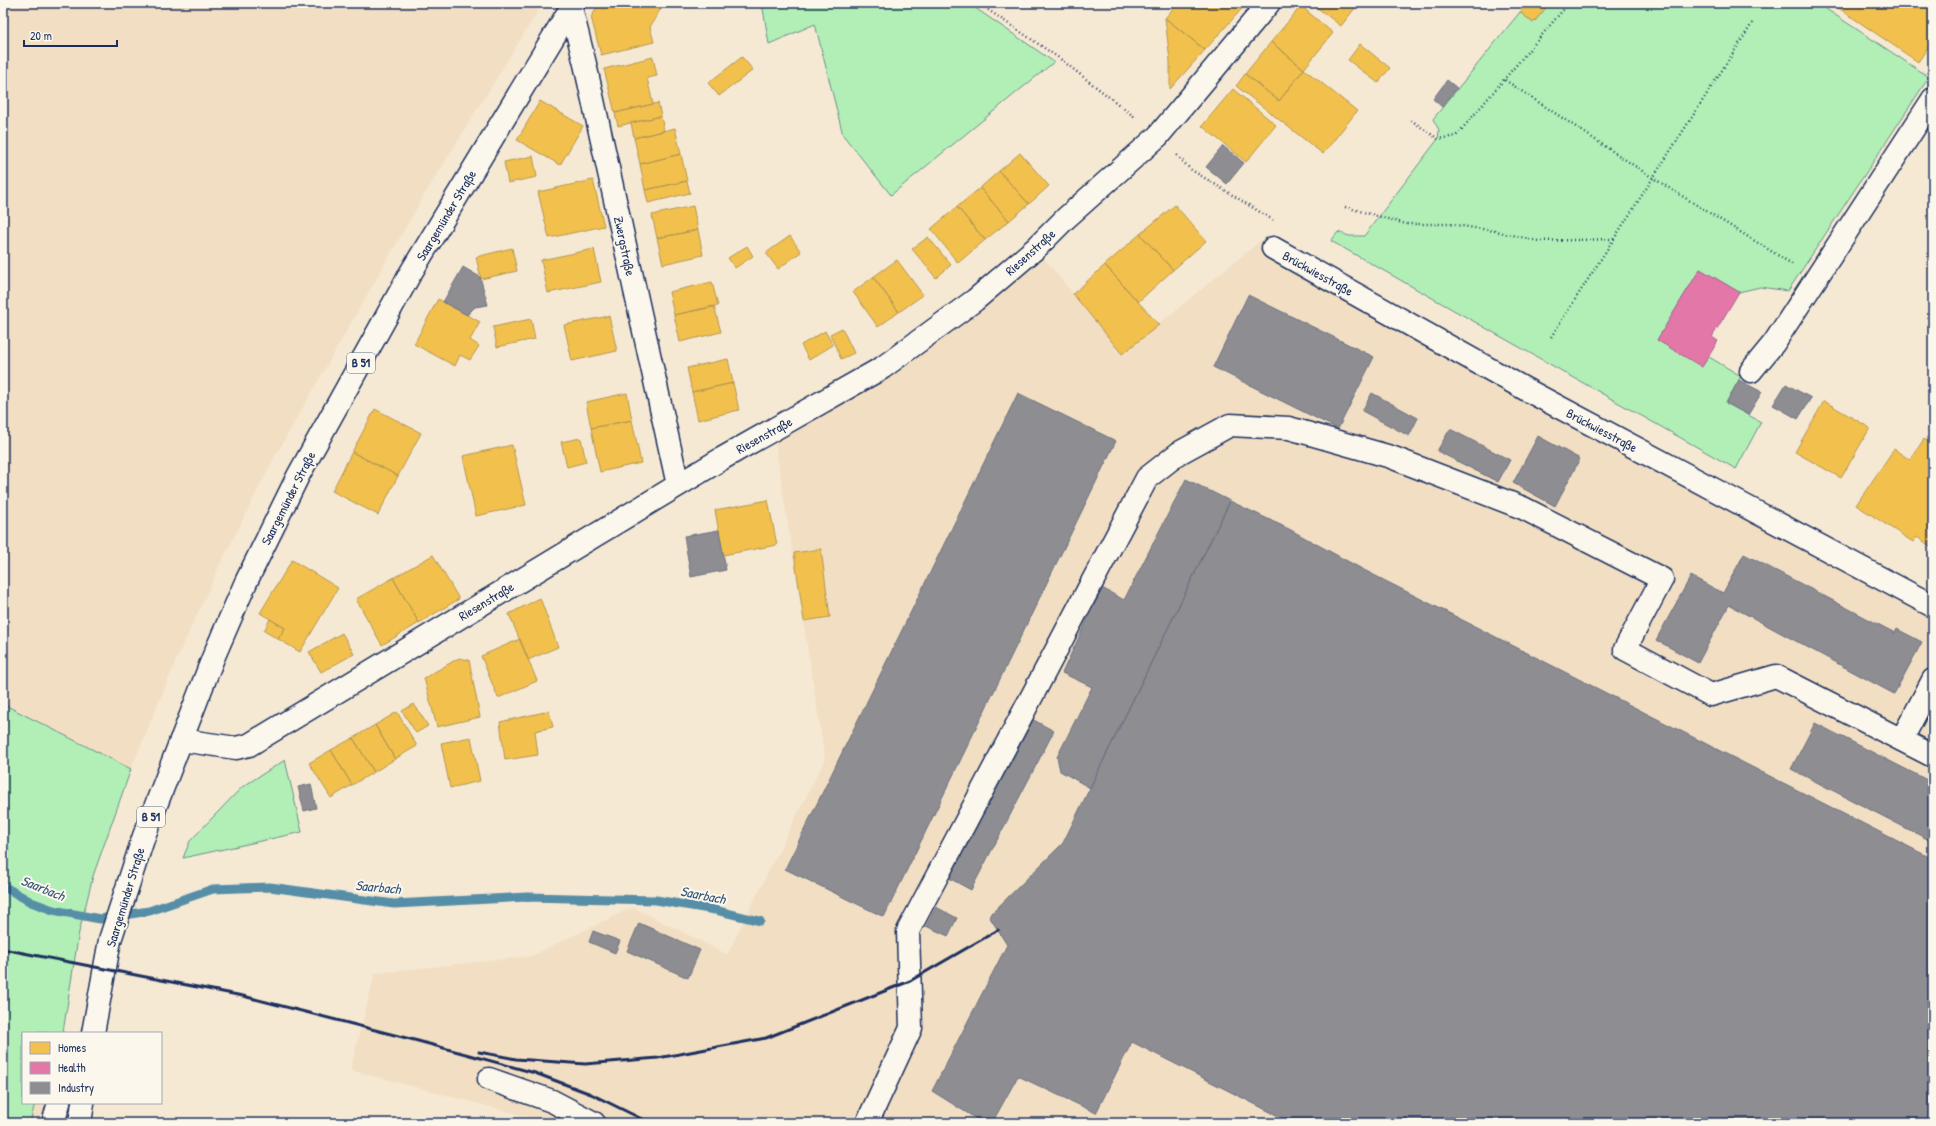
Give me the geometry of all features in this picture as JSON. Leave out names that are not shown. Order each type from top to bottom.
[{"type":"street","name":"Riesenstraße","points":[[181,740],[236,748],[249,744],[678,484],[804,414],[888,364],[987,290],[1036,248],[1158,136],[1269,3]]},
{"type":"street","name":"Zwergstraße","points":[[572,5],[678,484]]},
{"type":"street","name":"Saargemünder Straße","points":[[93,1032],[110,940],[124,895],[144,836],[181,740],[213,658],[243,589],[298,476],[410,274],[572,5]]},
{"type":"street","points":[[1751,371],[1774,343],[1817,279],[1933,99]]},
{"type":"street","name":"Brückwiesstraße","points":[[1273,248],[1525,389],[1933,606]]},
{"type":"street","points":[[868,1123],[911,1028],[908,931],[1147,478],[1179,453],[1230,425],[1289,428],[1304,432],[1390,457],[1523,508],[1662,579],[1626,649],[1712,695],[1776,676],[1933,756]]},
{"type":"street","points":[[1902,739],[1933,680]]},
{"type":"street","points":[[87,1032],[97,1009]]},
{"type":"street","points":[[489,1079],[552,1101],[594,1123]]},
{"type":"street","points":[[53,1123],[59,1104]]},
{"type":"street","points":[[80,1123],[83,1104]]},
{"type":"path","points":[[978,3],[1059,58],[1158,136],[1190,169],[1276,222]]},
{"type":"path","points":[[1410,120],[1438,139],[1456,136],[1569,3]]},
{"type":"path","points":[[1551,337],[1753,22]]},
{"type":"path","points":[[1505,80],[1653,178],[1817,279]]},
{"type":"path","points":[[1345,207],[1406,224],[1450,224],[1495,231],[1538,241],[1613,239]]},
{"type":"shaded area","points":[[3,3],[543,3],[422,199],[272,462],[218,569],[179,654],[131,769],[93,876],[79,932],[63,1032],[22,1032],[22,1104],[58,1104],[57,1123],[3,1123]]},
{"type":"shaded area","points":[[1261,240],[1273,248],[1933,606],[1933,1123],[543,1123],[536,1119],[350,1070],[375,973],[531,956],[633,907],[727,954],[825,759],[773,430],[804,413],[1036,248],[1122,354]]},
{"type":"green space","points":[[762,3],[968,3],[1054,62],[891,195],[843,135],[815,24],[769,44]]},
{"type":"green space","points":[[1550,3],[1817,3],[1929,77],[1788,291],[1760,287],[1739,292],[1700,269],[1657,340],[1702,366],[1709,357],[1741,376],[1726,403],[1761,422],[1736,469],[1331,241],[1338,232],[1349,236],[1364,236],[1438,139],[1439,130],[1433,119],[1520,12],[1533,23]]},
{"type":"green space","points":[[3,704],[131,769],[93,876],[79,932],[63,1032],[22,1032],[22,1104],[35,1104],[30,1123],[3,1123]]},
{"type":"green space","points":[[285,760],[302,832],[183,858],[190,841],[242,787]]},
{"type":"building: Homes","points":[[600,3],[664,3],[650,27],[654,42],[601,55],[591,17]]},
{"type":"building: Homes","points":[[1178,3],[1247,3],[1205,50],[1165,18]]},
{"type":"building: Homes","points":[[1311,3],[1359,3],[1341,26]]},
{"type":"building: Homes","points":[[1528,3],[1550,3],[1533,23],[1520,12]]},
{"type":"building: Homes","points":[[1831,3],[1933,3],[1933,40],[1918,62]]},
{"type":"building: Homes","points":[[1301,6],[1333,33],[1304,69],[1271,42]]},
{"type":"building: Homes","points":[[1165,18],[1205,50],[1170,89],[1170,61]]},
{"type":"building: Homes","points":[[1271,42],[1304,69],[1279,101],[1245,74]]},
{"type":"building: Homes","points":[[1360,44],[1390,68],[1378,83],[1348,60]]},
{"type":"building: Homes","points":[[653,57],[657,76],[647,78],[653,104],[615,113],[604,69]]},
{"type":"building: Homes","points":[[742,57],[753,70],[719,96],[708,83]]},
{"type":"building: Homes","points":[[1304,69],[1357,111],[1323,154],[1236,86],[1245,74],[1279,101]]},
{"type":"building: Homes","points":[[1233,89],[1276,125],[1246,162],[1202,126]]},
{"type":"building: Homes","points":[[540,101],[583,126],[560,165],[517,140]]},
{"type":"building: Homes","points":[[658,103],[661,116],[618,126],[615,113]]},
{"type":"building: Homes","points":[[661,116],[664,131],[634,138],[631,123]]},
{"type":"building: Homes","points":[[675,128],[681,154],[640,164],[634,138]]},
{"type":"building: Homes","points":[[1020,153],[1049,186],[1029,204],[999,171]]},
{"type":"building: Homes","points":[[681,154],[687,181],[645,190],[640,164]]},
{"type":"building: Homes","points":[[533,156],[537,177],[508,183],[504,162]]},
{"type":"building: Homes","points":[[999,171],[1029,204],[1009,221],[980,188]]},
{"type":"building: Homes","points":[[593,180],[604,226],[549,238],[538,192]]},
{"type":"building: Homes","points":[[687,181],[690,193],[648,203],[645,190]]},
{"type":"building: Homes","points":[[980,188],[1009,221],[985,240],[957,207]]},
{"type":"building: Homes","points":[[1175,205],[1206,241],[1173,270],[1140,234]]},
{"type":"building: Homes","points":[[693,206],[698,230],[657,238],[652,215]]},
{"type":"building: Homes","points":[[957,207],[985,240],[958,263],[931,229]]},
{"type":"building: Homes","points":[[698,230],[703,255],[663,264],[657,238]]},
{"type":"building: Homes","points":[[1140,234],[1173,270],[1138,302],[1105,265]]},
{"type":"building: Homes","points":[[790,236],[801,252],[778,269],[766,253]]},
{"type":"building: Homes","points":[[928,237],[951,265],[936,278],[912,249]]},
{"type":"building: Homes","points":[[747,246],[753,256],[735,268],[728,258]]},
{"type":"building: Homes","points":[[512,248],[517,271],[481,279],[476,257]]},
{"type":"building: Homes","points":[[594,249],[601,282],[548,293],[541,260]]},
{"type":"building: Homes","points":[[897,260],[923,295],[899,312],[873,277]]},
{"type":"building: Homes","points":[[1105,265],[1159,325],[1122,354],[1073,294]]},
{"type":"building: Homes","points":[[873,277],[899,312],[878,327],[853,292]]},
{"type":"building: Homes","points":[[712,282],[718,306],[674,315],[669,292]]},
{"type":"building: Homes","points":[[438,299],[480,322],[470,340],[479,346],[470,360],[460,355],[455,366],[414,344]]},
{"type":"building: Homes","points":[[714,306],[721,332],[680,342],[674,315]]},
{"type":"building: Homes","points":[[609,316],[617,351],[572,361],[564,325]]},
{"type":"building: Homes","points":[[531,319],[535,339],[497,347],[493,327]]},
{"type":"building: Homes","points":[[842,328],[854,353],[841,359],[830,334]]},
{"type":"building: Homes","points":[[825,331],[833,345],[809,360],[801,345]]},
{"type":"building: Homes","points":[[728,359],[733,383],[692,392],[687,368]]},
{"type":"building: Homes","points":[[733,383],[739,410],[698,420],[692,392]]},
{"type":"building: Homes","points":[[627,393],[632,420],[591,428],[586,402]]},
{"type":"building: Homes","points":[[1824,401],[1870,428],[1841,478],[1795,452]]},
{"type":"building: Homes","points":[[375,409],[421,433],[398,476],[352,452]]},
{"type":"building: Homes","points":[[632,420],[641,463],[600,472],[591,428]]},
{"type":"building: Homes","points":[[581,438],[586,462],[567,467],[561,442]]},
{"type":"building: Homes","points":[[1924,439],[1933,445],[1933,548],[1917,537],[1913,542],[1856,505],[1894,449],[1910,460]]},
{"type":"building: Homes","points":[[512,445],[526,505],[476,516],[463,456]]},
{"type":"building: Homes","points":[[352,452],[398,476],[378,515],[332,491]]},
{"type":"building: Homes","points":[[768,500],[777,545],[723,555],[715,510]]},
{"type":"building: Homes","points":[[821,549],[830,617],[804,621],[794,553]]},
{"type":"building: Homes","points":[[433,555],[459,599],[419,623],[393,578]]},
{"type":"building: Homes","points":[[292,560],[338,588],[300,652],[278,639],[285,628],[260,613]]},
{"type":"building: Homes","points":[[393,578],[419,623],[382,645],[356,599]]},
{"type":"building: Homes","points":[[540,598],[558,647],[528,660],[509,614]]},
{"type":"building: Homes","points":[[270,619],[285,628],[278,639],[264,631]]},
{"type":"building: Homes","points":[[342,633],[354,654],[321,672],[309,652]]},
{"type":"building: Homes","points":[[520,639],[537,681],[498,698],[481,656]]},
{"type":"building: Homes","points":[[459,658],[469,660],[480,717],[437,727],[424,678]]},
{"type":"building: Homes","points":[[414,704],[428,726],[416,733],[402,711]]},
{"type":"building: Homes","points":[[549,711],[553,727],[535,731],[538,755],[505,760],[500,722]]},
{"type":"building: Homes","points":[[397,712],[417,746],[395,759],[375,725]]},
{"type":"building: Homes","points":[[375,725],[395,759],[374,772],[353,738]]},
{"type":"building: Homes","points":[[471,737],[480,781],[450,788],[441,743]]},
{"type":"building: Homes","points":[[353,738],[374,772],[352,785],[331,750]]},
{"type":"building: Homes","points":[[331,750],[352,785],[331,798],[309,763]]},
{"type":"building: Health","points":[[1700,269],[1739,292],[1712,337],[1718,341],[1702,367],[1657,340]]},
{"type":"building: Industry","points":[[1447,80],[1457,88],[1442,107],[1433,99]]},
{"type":"building: Industry","points":[[1223,146],[1244,163],[1227,184],[1206,167]]},
{"type":"building: Industry","points":[[463,267],[480,277],[488,305],[475,307],[467,315],[443,302]]},
{"type":"building: Industry","points":[[1248,295],[1374,357],[1338,429],[1213,367]]},
{"type":"building: Industry","points":[[1739,380],[1762,392],[1748,415],[1726,403]]},
{"type":"building: Industry","points":[[1786,384],[1811,398],[1798,419],[1773,405]]},
{"type":"building: Industry","points":[[1018,393],[1116,441],[884,917],[785,869]]},
{"type":"building: Industry","points":[[1372,393],[1418,418],[1409,436],[1362,411]]},
{"type":"building: Industry","points":[[1450,429],[1510,460],[1498,482],[1437,451]]},
{"type":"building: Industry","points":[[1538,436],[1580,459],[1555,506],[1513,483]]},
{"type":"building: Industry","points":[[1186,479],[1230,501],[1090,788],[1060,771],[1057,757],[1092,687],[1062,673],[1102,588],[1124,600]]},
{"type":"building: Industry","points":[[1230,501],[1289,529],[1362,569],[1933,859],[1933,1123],[1292,1123],[1132,1042],[1096,1113],[1018,1076],[992,1123],[983,1123],[932,1091],[1007,945],[989,916],[1063,843]]},
{"type":"building: Industry","points":[[719,530],[726,570],[691,577],[684,536]]},
{"type":"building: Industry","points":[[1744,554],[1895,633],[1897,629],[1922,642],[1894,694],[1729,605],[1698,663],[1656,640],[1691,576],[1723,593]]},
{"type":"building: Industry","points":[[1030,718],[1054,731],[971,890],[947,877]]},
{"type":"building: Industry","points":[[1815,723],[1933,783],[1933,836],[1931,841],[1791,769]]},
{"type":"building: Industry","points":[[311,784],[316,808],[304,811],[298,787]]},
{"type":"building: Industry","points":[[936,907],[957,918],[948,936],[926,926]]},
{"type":"building: Industry","points":[[639,923],[700,950],[688,978],[627,951]]},
{"type":"building: Industry","points":[[593,931],[620,941],[615,953],[589,942]]},
{"type":"waterway","name":"Saarbach","points":[[3,886],[31,902],[53,910],[100,919],[149,911],[213,889],[270,887],[394,904],[527,897],[656,900],[715,910],[760,921]]},
{"type":"railway","points":[[479,1052],[516,1059],[585,1064],[658,1058],[766,1038],[910,981],[998,930]]},
{"type":"railway","points":[[3,949],[243,996],[418,1041],[535,1073],[591,1094],[650,1123]]}]
